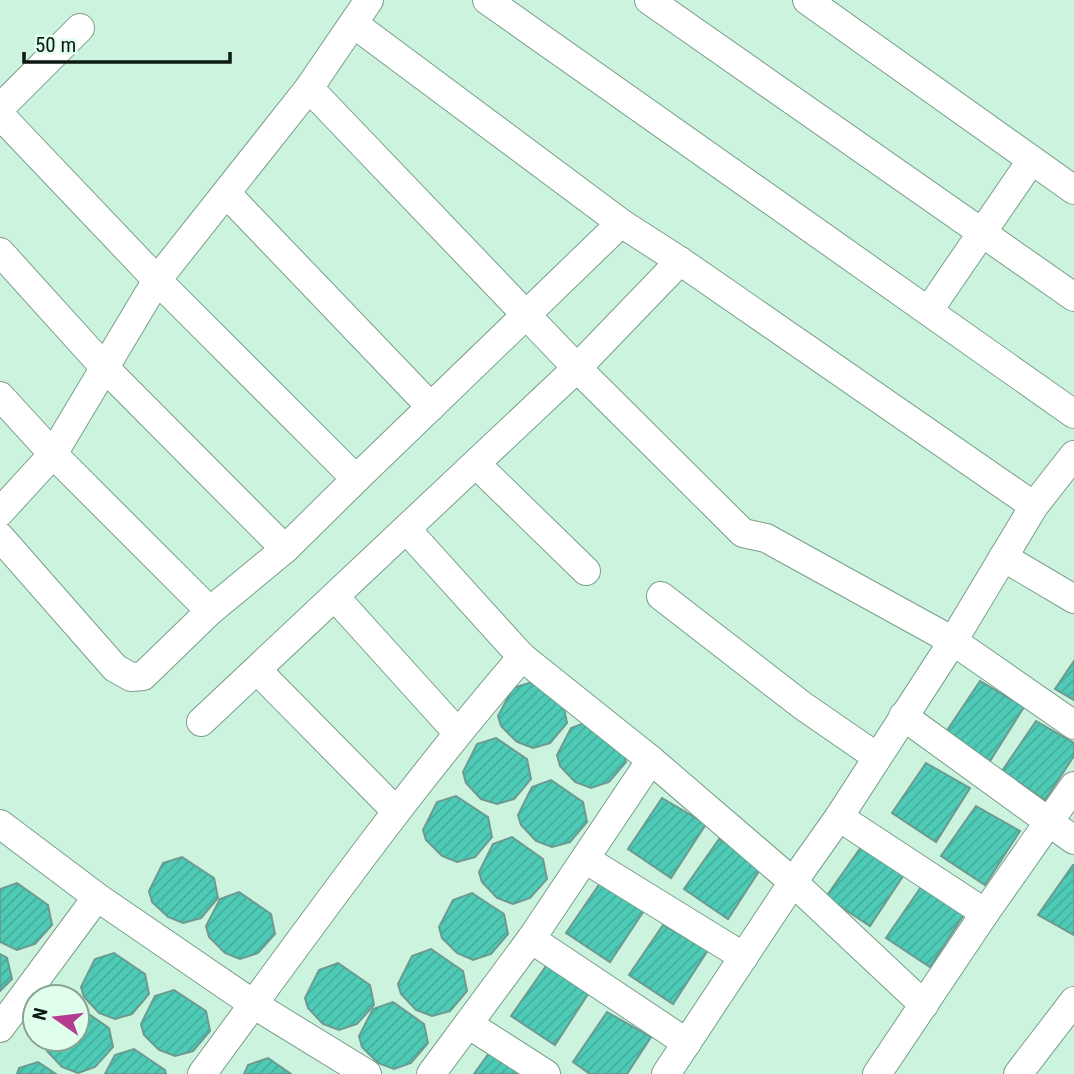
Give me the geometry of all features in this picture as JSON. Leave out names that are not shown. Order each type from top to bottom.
[{"type":"street","points":[[0,512],[54,454],[157,281],[309,88],[369,0]]},
{"type":"street","points":[[487,0],[1074,414]]},
{"type":"street","points":[[649,0],[1074,297]]},
{"type":"street","points":[[807,0],[1074,190]]},
{"type":"street","points":[[354,24],[621,223],[1034,506]]},
{"type":"street","points":[[0,108],[80,28]]},
{"type":"street","points":[[309,88],[578,368],[743,533],[766,537],[953,640],[1074,725]]},
{"type":"street","points":[[0,115],[157,281],[356,479]]},
{"type":"street","points":[[929,310],[1031,161]]},
{"type":"street","points":[[227,194],[431,407]]},
{"type":"street","points":[[0,537],[116,668],[131,677],[143,676],[210,611],[285,549],[621,223]]},
{"type":"street","points":[[0,252],[106,368],[285,549]]},
{"type":"street","points":[[201,722],[578,368],[680,261]]},
{"type":"street","points":[[0,396],[210,611]]},
{"type":"street","points":[[666,1074],[839,817],[953,640],[1034,506],[1074,455]]},
{"type":"street","points":[[476,464],[586,571]]},
{"type":"street","points":[[407,530],[522,657],[651,760],[793,882],[924,1005]]},
{"type":"street","points":[[1003,557],[1074,598]]},
{"type":"street","points":[[661,596],[803,706],[877,757]]},
{"type":"street","points":[[335,597],[457,732]]},
{"type":"street","points":[[202,1074],[396,811],[457,732],[522,657]]},
{"type":"street","points":[[257,670],[396,811]]},
{"type":"street","points":[[902,716],[1074,840]]},
{"type":"street","points":[[431,1074],[531,939],[651,760]]},
{"type":"street","points":[[877,1074],[1074,786]]},
{"type":"street","points":[[839,817],[985,913]]},
{"type":"street","points":[[0,824],[97,897],[253,1004],[367,1074]]},
{"type":"street","points":[[585,859],[744,957]]},
{"type":"street","points":[[0,1028],[97,897]]},
{"type":"street","points":[[531,939],[687,1043]]},
{"type":"street","points":[[1018,1074],[1073,1003]]},
{"type":"street","points":[[468,1024],[545,1074]]},
{"type":"building","points":[[1074,661],[1074,700],[1055,689]]},
{"type":"building","points":[[980,681],[1024,707],[990,761],[946,732]]},
{"type":"building","points":[[532,682],[563,703],[567,723],[550,743],[533,748],[517,742],[501,726],[498,716],[513,688]]},
{"type":"building","points":[[590,721],[622,743],[626,762],[609,782],[591,788],[575,782],[560,766],[557,755],[571,728]]},
{"type":"building","points":[[1036,721],[1074,743],[1074,756],[1045,800],[1002,771]]},
{"type":"building","points":[[496,738],[527,759],[531,779],[514,799],[497,804],[481,799],[466,783],[463,772],[477,744]]},
{"type":"building","points":[[926,763],[970,788],[936,842],[892,813]]},
{"type":"building","points":[[551,780],[583,802],[587,822],[570,842],[552,847],[536,841],[521,825],[518,815],[532,787]]},
{"type":"building","points":[[456,796],[488,817],[492,837],[475,857],[457,862],[442,856],[426,840],[423,830],[437,802]]},
{"type":"building","points":[[662,798],[706,824],[671,878],[628,849]]},
{"type":"building","points":[[976,806],[1020,831],[985,885],[941,856]]},
{"type":"building","points":[[512,837],[543,859],[547,879],[530,898],[513,904],[497,898],[482,882],[479,872],[493,844]]},
{"type":"building","points":[[719,839],[763,865],[728,919],[684,889]]},
{"type":"building","points":[[861,847],[905,873],[870,926],[826,897]]},
{"type":"building","points":[[182,857],[214,878],[218,898],[201,918],[183,923],[168,917],[152,902],[149,891],[163,863]]},
{"type":"building","points":[[1074,865],[1074,935],[1038,915]]},
{"type":"building","points":[[17,883],[48,905],[52,925],[35,944],[17,950],[0,942],[0,889]]},
{"type":"building","points":[[600,883],[645,909],[610,962],[566,933]]},
{"type":"building","points":[[921,887],[965,913],[930,967],[886,938]]},
{"type":"building","points":[[239,892],[271,914],[275,934],[258,953],[240,959],[225,953],[209,937],[206,926],[220,899]]},
{"type":"building","points":[[472,893],[504,914],[508,934],[491,954],[473,960],[457,953],[442,938],[439,927],[453,900]]},
{"type":"building","points":[[663,925],[708,950],[673,1004],[629,975]]},
{"type":"building","points":[[431,949],[463,971],[467,991],[450,1011],[432,1016],[416,1010],[401,994],[398,984],[412,956]]},
{"type":"building","points":[[114,953],[145,974],[149,994],[132,1014],[115,1019],[99,1013],[91,1004],[91,983],[83,983],[95,959]]},
{"type":"building","points":[[0,954],[7,958],[12,979],[0,991]]},
{"type":"building","points":[[338,963],[370,985],[374,1005],[357,1024],[339,1030],[323,1024],[308,1008],[305,998],[319,970]]},
{"type":"building","points":[[546,966],[590,991],[555,1045],[511,1016]]},
{"type":"building","points":[[174,990],[206,1011],[210,1031],[193,1051],[175,1056],[159,1050],[144,1035],[141,1024],[155,996]]},
{"type":"building","points":[[393,1002],[424,1024],[428,1043],[411,1063],[394,1069],[378,1063],[362,1047],[359,1036],[373,1009]]},
{"type":"building","points":[[607,1012],[651,1037],[627,1074],[590,1074],[573,1062]]},
{"type":"building","points":[[91,1016],[109,1028],[113,1047],[95,1067],[78,1073],[62,1067],[49,1053],[91,1053]]},
{"type":"building","points":[[134,1049],[165,1070],[166,1074],[105,1074],[115,1055]]},
{"type":"building","points":[[489,1053],[526,1074],[474,1074]]},
{"type":"building","points":[[268,1058],[291,1074],[244,1074],[248,1065]]},
{"type":"building","points":[[38,1062],[56,1074],[17,1074],[19,1068]]}]
